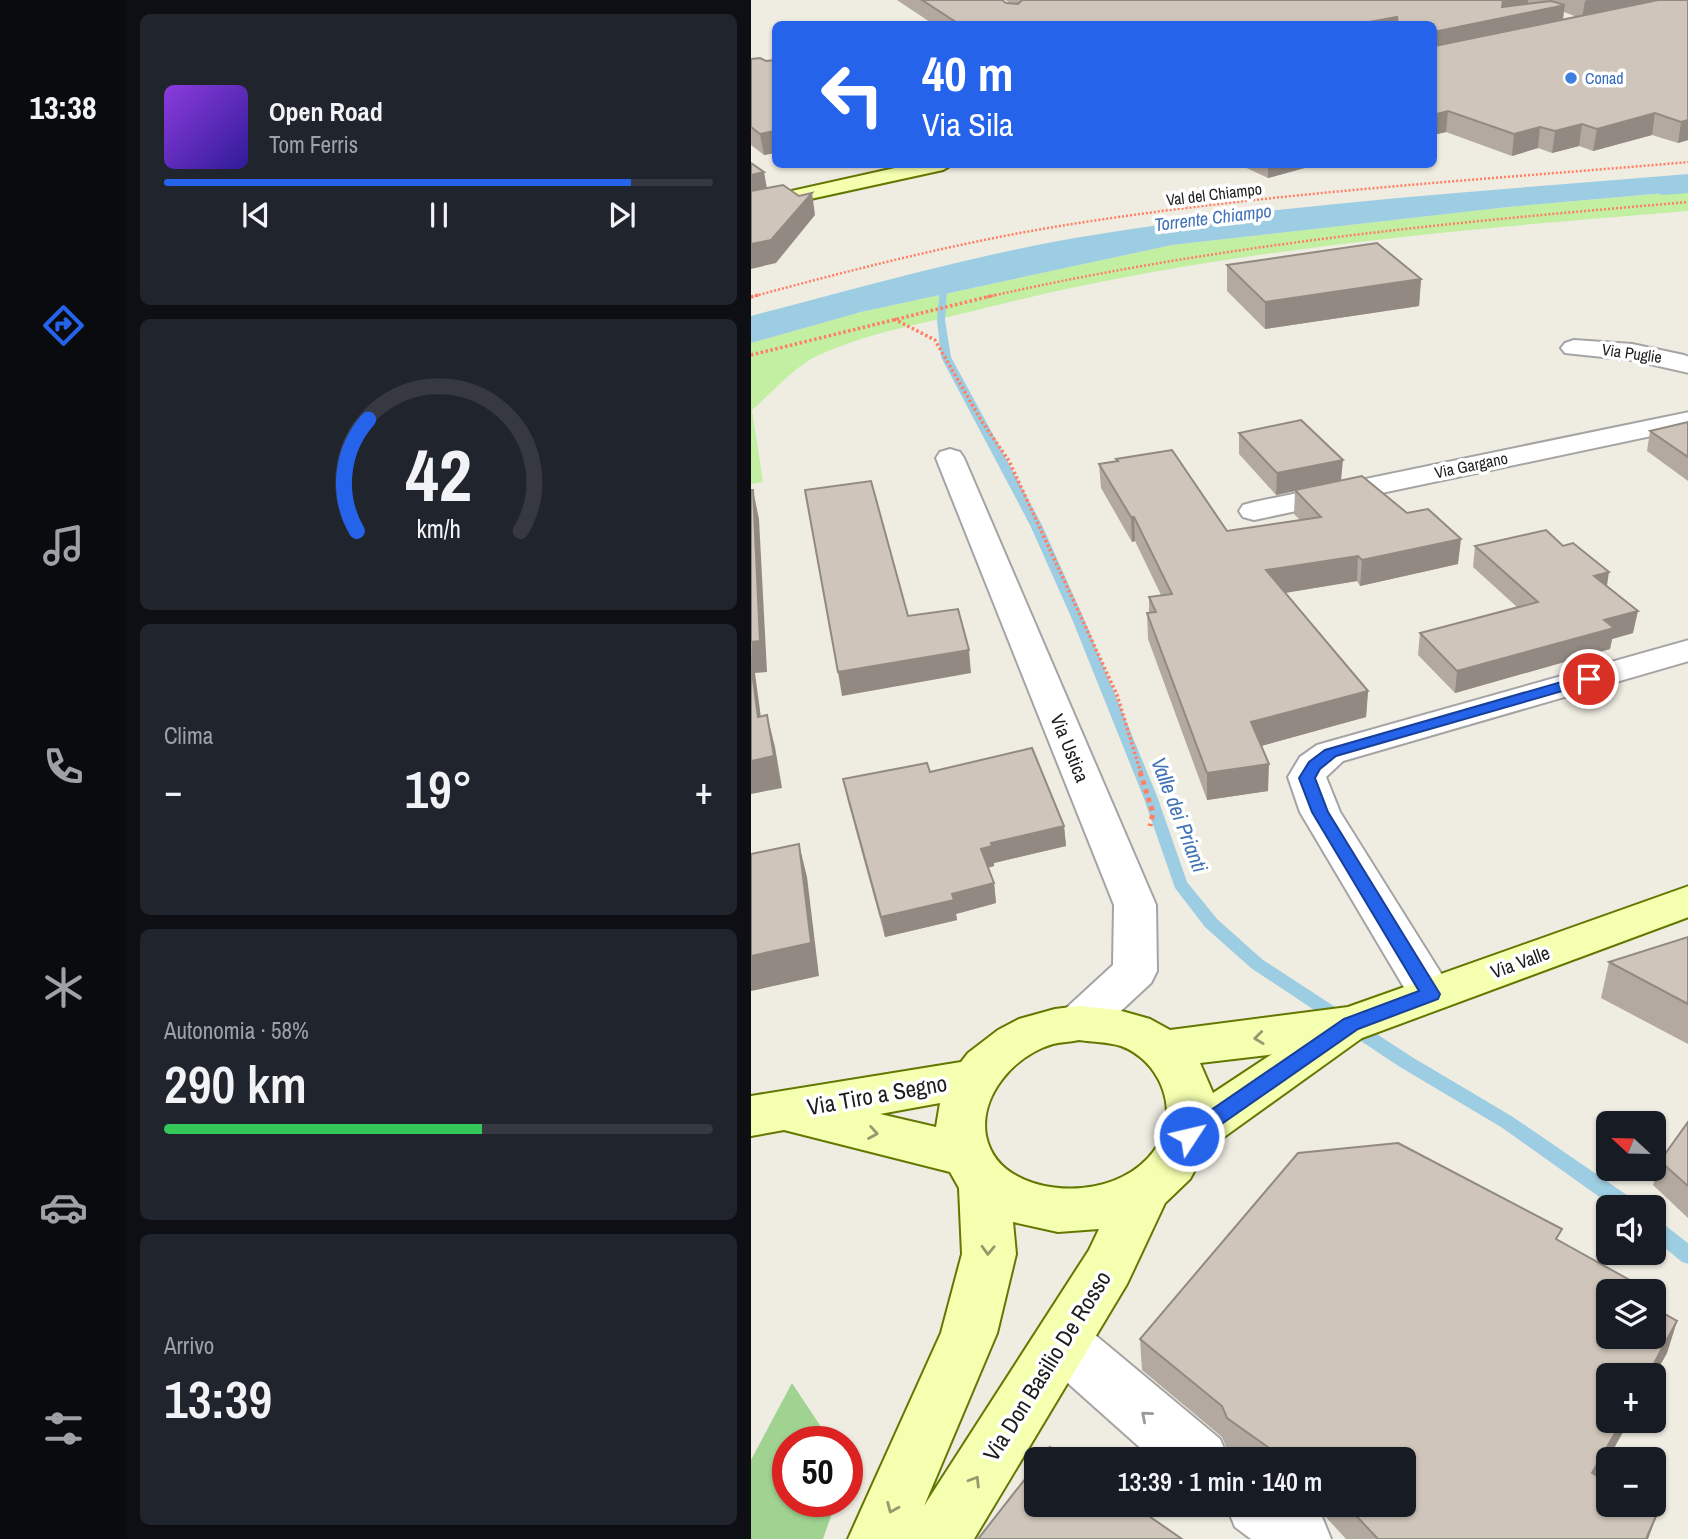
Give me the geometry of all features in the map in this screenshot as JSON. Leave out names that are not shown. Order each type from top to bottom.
[{"type":"main road","points":[[755,201],[923,168]]},
{"type":"main road","name":"Via Valle","points":[[1164,1049],[1351,1024],[1688,901]]},
{"type":"main road","name":"Via Valle","points":[[1079,1023],[1110,1026],[1139,1034],[1164,1049],[1184,1074],[1193,1104],[1189,1136],[1173,1165],[1146,1188],[1115,1204],[1080,1211],[1044,1210],[1011,1200],[975,1170],[959,1131],[961,1104],[972,1079],[992,1057],[1017,1040],[1047,1028],[1079,1023]]},
{"type":"main road","name":"Via Valle","points":[[1189,1136],[1351,1024]]},
{"type":"main road","name":"Via Tiro a Segno","points":[[767,1114],[972,1079]]},
{"type":"main road","name":"Via Tiro a Segno","points":[[767,1114],[924,1142],[975,1170]]},
{"type":"main road","points":[[879,1539],[969,1333],[989,1254],[975,1170]]},
{"type":"main road","name":"Via Don Basilio De Rosso","points":[[939,1539],[1109,1267],[1146,1188]]},
{"type":"street","name":"Via Puglie","points":[[1574,348],[1615,348],[1652,354],[1688,365]]},
{"type":"street","name":"Via Gargano","points":[[1254,511],[1688,420]]},
{"type":"street","name":"Via Ustica","points":[[950,458],[1135,905],[1135,971],[1079,1023]]},
{"type":"street","points":[[1431,994],[1320,812],[1307,778],[1315,766],[1330,753],[1688,650]]},
{"type":"street","points":[[1062,1342],[1184,1447]]},
{"type":"street","points":[[1272,1517],[1300,1539]]},
{"type":"path","name":"Val del Chiampo","points":[[751,297],[893,260],[1066,225],[1247,202],[1688,162]]},
{"type":"path","points":[[751,355],[958,302],[1179,258],[1405,226],[1688,202]]},
{"type":"path","points":[[893,319],[935,340],[981,420],[1009,461],[1117,695],[1153,813],[1150,826]]},
{"type":"green space","points":[[1688,191],[1688,211],[1422,235],[1246,257],[1072,288],[858,340],[809,360],[752,410],[763,482],[751,484],[751,343],[861,312],[1172,245],[1508,207]]},
{"type":"green space","points":[[792,1383],[820,1426],[772,1426],[772,1517],[831,1517],[823,1539],[751,1539],[751,1460]]},
{"type":"water","points":[[1688,174],[1688,191],[1508,207],[1172,245],[861,312],[751,343],[751,316],[960,262],[1087,236],[1311,206]]},
{"type":"building","points":[[922,0],[1002,0],[1018,4],[1022,0],[1503,0],[1502,7],[1551,1],[1565,5],[1437,31],[1437,21],[1398,21],[1397,17],[1375,21],[954,21]]},
{"type":"building","points":[[1658,0],[1688,0],[1688,120],[1681,122],[1655,113],[1597,129],[1582,124],[1555,131],[1540,127],[1514,134],[1448,111],[1437,114],[1437,46]]},
{"type":"building","points":[[751,59],[772,60],[772,132],[760,134],[751,127]]},
{"type":"building","points":[[751,163],[764,172],[751,175]]},
{"type":"building","points":[[783,185],[799,196],[812,193],[771,240],[751,244],[751,191]]},
{"type":"building","points":[[1377,243],[1421,279],[1265,302],[1227,265]]},
{"type":"building","points":[[1301,420],[1343,460],[1277,473],[1239,433]]},
{"type":"building","points":[[1688,422],[1688,457],[1650,431]]},
{"type":"building","points":[[1172,450],[1227,531],[1321,517],[1295,490],[1362,476],[1407,513],[1428,509],[1461,539],[1362,560],[1358,556],[1266,570],[1368,691],[1251,722],[1269,764],[1207,773],[1147,613],[1156,612],[1149,597],[1172,594],[1134,517],[1131,517],[1099,464]]},
{"type":"building","points":[[871,481],[908,616],[958,609],[969,650],[838,672],[805,490]]},
{"type":"building","points":[[751,490],[760,641],[751,642]]},
{"type":"building","points":[[1546,530],[1563,546],[1573,543],[1609,572],[1594,576],[1638,611],[1604,620],[1614,628],[1457,671],[1420,633],[1538,602],[1475,546]]},
{"type":"building","points":[[751,664],[758,717],[767,715],[774,756],[751,761]]},
{"type":"building","points":[[1032,748],[1064,826],[991,843],[992,846],[981,849],[994,883],[952,894],[954,900],[881,917],[843,779],[927,763],[930,772]]},
{"type":"building","points":[[799,844],[811,943],[751,956],[751,854]]},
{"type":"building","points":[[1688,937],[1688,1004],[1609,962]]},
{"type":"building","points":[[1688,1122],[1688,1186],[1666,1166],[1666,1153]]},
{"type":"building","points":[[1398,1143],[1562,1229],[1556,1239],[1596,1261],[1596,1265],[1603,1265],[1628,1279],[1596,1279],[1596,1349],[1662,1349],[1654,1363],[1596,1363],[1596,1433],[1615,1433],[1607,1447],[1596,1447],[1596,1466],[1592,1473],[1596,1475],[1596,1517],[1656,1517],[1646,1539],[1378,1539],[1357,1517],[1416,1517],[1416,1447],[1268,1447],[1227,1418],[1222,1406],[1140,1339],[1298,1153]]},
{"type":"building","points":[[1666,1315],[1677,1321],[1666,1341]]},
{"type":"building","points":[[1024,1480],[1024,1517],[1150,1517],[1182,1539],[978,1539]]},
{"type":"waterway","name":"Torrente Chiampo","points":[[1662,193],[1689,191]]},
{"type":"waterway","name":"Valle dei Prianti","points":[[943,291],[941,320],[946,357],[1036,525],[1078,619],[1150,796],[1180,884],[1211,923],[1257,964],[1406,1062],[1507,1122],[1611,1195]]},
{"type":"waterway","name":"Valle dei Prianti","points":[[1666,1238],[1689,1256]]},
{"type":"place","name":"Conad","points":[[1571,78]]},
{"type":"route","points":[[1189,1136],[1351,1024],[1431,994],[1320,812],[1307,778],[1315,766],[1330,753],[1589,679]]}]
